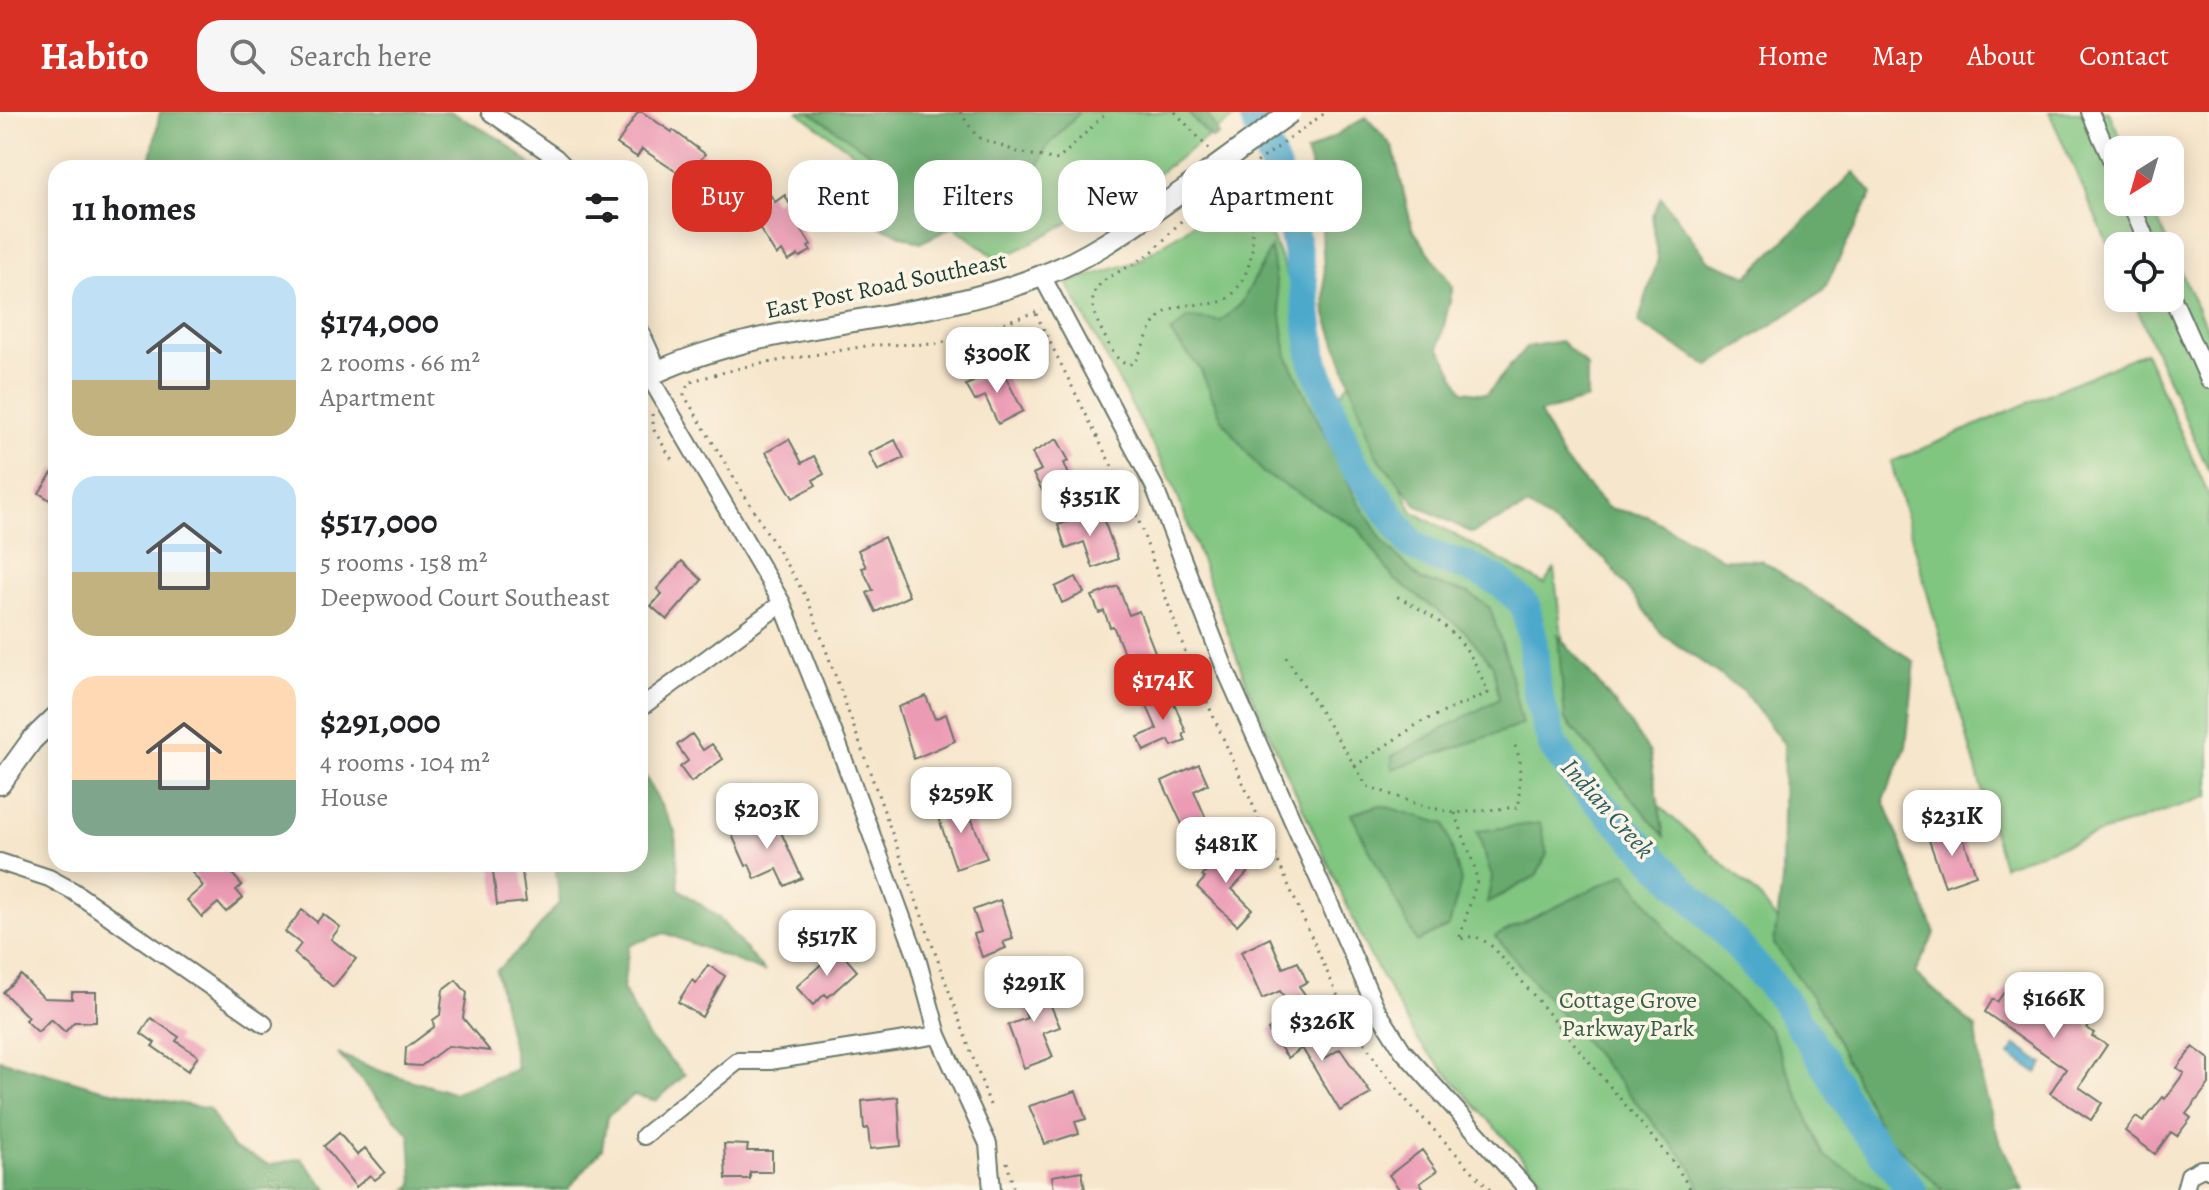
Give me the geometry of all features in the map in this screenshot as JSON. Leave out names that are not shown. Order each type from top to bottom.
[{"type":"main road","name":"East Post Road Southeast","points":[[1235,160],[1291,112]]},
{"type":"main road","name":"East Post Road Southeast","points":[[649,376],[768,336],[866,321],[965,300],[1042,276],[1182,202]]},
{"type":"main road","points":[[0,784],[32,740],[48,725]]},
{"type":"street","points":[[490,112],[558,160]]},
{"type":"street","points":[[2090,112],[2104,144]]},
{"type":"street","points":[[1042,276],[1154,486],[1226,671],[1377,1010],[1403,1051],[1528,1190]]},
{"type":"street","points":[[2179,312],[2209,380]]},
{"type":"street","points":[[649,376],[782,603],[917,958],[938,1035],[988,1144],[992,1190]]},
{"type":"street","points":[[648,702],[782,603]]},
{"type":"street","points":[[0,862],[49,878],[73,891],[264,1024]]},
{"type":"street","points":[[644,1136],[738,1061],[770,1061],[938,1035]]},
{"type":"street","points":[[2185,1190],[2189,1175],[2209,1169]]},
{"type":"path","points":[[960,112],[977,137],[1018,152],[1058,160],[1107,112]]},
{"type":"path","points":[[1175,112],[1216,158]]},
{"type":"path","points":[[1250,160],[1326,112]]},
{"type":"path","points":[[1182,212],[1154,251],[1112,273],[1095,290],[1091,311],[1117,360],[1127,365],[1135,362],[1161,315],[1175,306],[1227,300],[1238,289],[1248,269],[1253,249],[1252,232]]},
{"type":"path","points":[[990,1105],[808,600],[684,395],[688,384],[695,380],[748,366],[872,345],[938,344],[1036,314],[1045,308]]},
{"type":"path","points":[[1036,314],[1131,504],[1187,657],[1357,1033],[1407,1101],[1490,1190]]},
{"type":"path","points":[[655,412],[651,415],[654,430],[674,463]]},
{"type":"path","points":[[1355,766],[1421,722],[1488,693],[1479,669],[1449,628],[1396,596]]},
{"type":"path","points":[[1286,657],[1367,786],[1402,800],[1455,813],[1519,807],[1520,760],[1513,740]]},
{"type":"path","points":[[1455,813],[1477,881],[1459,940],[1470,935],[1481,938],[1494,948],[1674,1163],[1691,1190]]},
{"type":"path","points":[[1006,1156],[1014,1190]]},
{"type":"green space","points":[[160,112],[451,112],[502,140],[526,160],[151,160]]},
{"type":"green space","points":[[798,112],[1241,112],[1166,168],[1166,160],[1058,160],[1058,228],[999,260],[961,232],[1042,232],[1042,160],[914,160],[914,197],[898,186],[898,160],[863,160]]},
{"type":"green space","points":[[810,112],[1080,112],[1046,148],[1041,160],[914,160],[914,232],[943,232],[920,243],[893,232],[898,232],[898,160],[880,160]]},
{"type":"green space","points":[[1187,112],[1206,112],[1219,135],[1212,139]]},
{"type":"green space","points":[[2049,112],[2109,112],[2120,136],[2104,136],[2104,216],[2156,216],[2163,232],[2104,232],[2104,236]]},
{"type":"green space","points":[[1366,117],[1393,147],[1412,228],[1453,287],[1439,347],[1463,391],[1487,394],[1526,347],[1561,341],[1587,366],[1587,399],[1540,413],[1563,459],[1608,508],[1647,516],[1723,559],[1761,560],[1915,662],[1906,747],[1884,800],[1935,933],[1915,973],[1976,1028],[1982,1081],[1998,1137],[2023,1190],[1943,1190],[1884,1134],[1819,1006],[1774,944],[1782,882],[1784,744],[1743,691],[1663,635],[1605,559],[1528,506],[1472,533],[1418,506],[1376,455],[1326,315],[1322,232],[1362,232],[1362,160],[1309,160],[1306,153]]},
{"type":"green space","points":[[1854,172],[1872,194],[1823,291],[1709,366],[1638,323],[1658,259],[1652,216],[1661,197],[1709,261],[1748,276]]},
{"type":"green space","name":"Cottage Grove Parkway Park","points":[[1182,232],[1270,232],[1337,398],[1352,379],[1413,512],[1544,584],[1554,569],[1573,728],[1760,897],[1906,1104],[1951,1190],[1551,1190],[1418,1041],[1368,952],[1248,687],[1173,484],[1067,283],[1136,262]]},
{"type":"green space","points":[[1271,248],[1287,356],[1354,495],[1384,543],[1421,580],[1469,593],[1490,608],[1507,659],[1522,725],[1392,769],[1392,756],[1499,699],[1493,665],[1464,630],[1394,579],[1358,528],[1263,473],[1222,420],[1200,368],[1170,333],[1189,318],[1221,321],[1241,304]]},
{"type":"green space","points":[[2184,278],[2209,334],[2209,472],[2138,312],[2184,312]]},
{"type":"green space","points":[[2145,352],[2209,495],[2209,796],[2003,866],[1891,462]]},
{"type":"green space","points":[[1558,635],[1624,715],[1650,753],[1664,836],[1565,719]]},
{"type":"green space","points":[[648,782],[675,831],[679,889],[718,917],[765,972],[665,933],[629,945],[623,989],[648,1037],[685,1075],[656,1101],[634,1095],[607,1117],[602,1149],[567,1190],[407,1190],[413,1184],[410,1135],[338,1054],[383,1072],[453,1093],[517,1069],[496,971],[525,944],[560,902],[556,872],[648,872]]},
{"type":"green space","points":[[1380,805],[1445,824],[1461,881],[1449,926],[1417,942],[1351,814]]},
{"type":"green space","points":[[1540,823],[1547,854],[1536,876],[1487,903],[1492,877],[1477,831]]},
{"type":"green space","points":[[1626,873],[1676,942],[1770,1029],[1824,1156],[1884,1190],[1701,1190],[1692,1168],[1495,936]]},
{"type":"green space","points":[[0,1060],[101,1089],[209,1109],[233,1148],[270,1165],[301,1158],[328,1190],[0,1190]]},
{"type":"water","points":[[2016,1045],[2043,1064],[2037,1073],[2009,1055]]},
{"type":"building","points":[[638,112],[642,112],[705,154],[701,160],[672,160],[672,169],[642,149],[637,157],[617,144]]},
{"type":"building","points":[[785,195],[788,201],[788,232],[803,232],[811,251],[788,261],[782,251],[776,255],[762,232],[772,232],[772,198],[775,202]]},
{"type":"building","points":[[1001,368],[1023,411],[998,424],[985,396],[975,401],[966,385]]},
{"type":"building","points":[[789,439],[802,463],[814,456],[824,474],[813,480],[816,485],[793,498],[766,452]]},
{"type":"building","points":[[1057,439],[1069,461],[1064,463],[1074,487],[1048,501],[1033,474],[1041,470],[1032,453]]},
{"type":"building","points":[[895,440],[904,458],[878,471],[869,453]]},
{"type":"building","points":[[48,479],[48,499],[39,493]]},
{"type":"building","points":[[1100,510],[1118,559],[1093,568],[1084,542],[1066,549],[1058,525]]},
{"type":"building","points":[[884,537],[909,596],[876,612],[867,593],[873,590],[862,568],[866,567],[858,550]]},
{"type":"building","points":[[682,561],[702,580],[667,620],[651,606],[662,594],[657,589]]},
{"type":"building","points":[[1076,577],[1084,593],[1062,603],[1055,587]]},
{"type":"building","points":[[1118,586],[1129,615],[1139,611],[1155,652],[1138,658],[1136,652],[1125,656],[1104,611],[1099,613],[1092,596]]},
{"type":"building","points":[[1164,688],[1171,704],[1174,703],[1186,732],[1183,734],[1186,741],[1172,746],[1169,740],[1144,751],[1138,737],[1157,729],[1143,697]]},
{"type":"building","points":[[926,696],[935,719],[946,714],[955,741],[914,759],[898,707]]},
{"type":"building","points":[[692,734],[703,750],[712,744],[723,759],[691,782],[680,767],[688,761],[677,745]]},
{"type":"building","points":[[1199,764],[1208,784],[1194,791],[1208,823],[1186,833],[1162,781]]},
{"type":"building","points":[[964,800],[987,858],[956,869],[936,810]]},
{"type":"building","points":[[774,817],[802,878],[785,886],[777,869],[755,879],[732,835]]},
{"type":"building","points":[[1960,829],[1976,875],[1945,886],[1929,840]]},
{"type":"building","points":[[1233,850],[1252,868],[1232,889],[1252,909],[1237,925],[1197,887],[1208,870],[1201,864],[1212,853],[1222,861]]},
{"type":"building","points":[[192,872],[230,872],[242,885],[236,890],[243,898],[226,912],[218,903],[202,917],[187,900],[203,886]]},
{"type":"building","points":[[493,872],[522,872],[526,902],[497,905]]},
{"type":"building","points":[[1000,900],[1013,939],[1003,942],[1006,948],[982,957],[974,934],[981,932],[973,910]]},
{"type":"building","points":[[302,910],[317,922],[323,914],[340,927],[331,939],[356,959],[333,987],[294,953],[301,944],[285,932]]},
{"type":"building","points":[[1270,938],[1283,968],[1298,962],[1307,982],[1299,986],[1316,1010],[1301,1021],[1280,991],[1262,999],[1241,952]]},
{"type":"building","points":[[838,949],[857,971],[828,997],[825,994],[813,1005],[796,987]]},
{"type":"building","points":[[708,965],[725,976],[702,1017],[678,1002],[692,980],[696,983]]},
{"type":"building","points":[[21,975],[44,998],[72,999],[72,992],[96,992],[96,1022],[74,1022],[65,1032],[51,1019],[38,1032],[3,992]]},
{"type":"building","points":[[1039,978],[1060,1027],[1043,1033],[1053,1057],[1024,1068],[1008,1025],[1027,1018],[1015,987]]},
{"type":"building","points":[[456,980],[467,993],[463,1018],[490,1051],[448,1046],[421,1066],[405,1065],[406,1048],[434,1027],[433,1020],[440,1015],[443,990]]},
{"type":"building","points":[[2012,981],[2037,997],[2039,993],[2055,1003],[2059,997],[2074,1007],[2072,1011],[2089,1025],[2087,1028],[2094,1033],[2092,1036],[2107,1045],[2079,1087],[2102,1103],[2091,1120],[2050,1093],[2066,1069],[1985,1012],[1993,999],[1997,1002]]},
{"type":"building","points":[[1294,1012],[1324,1059],[1340,1049],[1371,1094],[1340,1111],[1302,1048],[1288,1058],[1268,1030]]},
{"type":"building","points":[[151,1018],[179,1037],[176,1041],[198,1056],[188,1071],[152,1046],[155,1043],[141,1033]]},
{"type":"building","points":[[2193,1047],[2209,1059],[2209,1084],[2186,1114],[2191,1118],[2177,1136],[2171,1132],[2155,1154],[2125,1131],[2136,1117],[2143,1122],[2163,1097],[2165,1099],[2184,1073],[2177,1068]]},
{"type":"building","points":[[1076,1091],[1086,1119],[1075,1122],[1079,1133],[1045,1144],[1029,1106]]},
{"type":"building","points":[[898,1097],[901,1146],[870,1149],[868,1128],[864,1129],[862,1101]]},
{"type":"building","points":[[339,1133],[357,1155],[365,1148],[385,1172],[375,1180],[370,1175],[356,1187],[324,1146]]},
{"type":"building","points":[[724,1144],[748,1145],[747,1151],[772,1151],[772,1172],[750,1172],[750,1179],[726,1179]]},
{"type":"building","points":[[1422,1150],[1437,1171],[1420,1183],[1425,1190],[1400,1190],[1389,1175]]},
{"type":"building","points":[[1082,1171],[1085,1190],[1054,1190],[1052,1176]]},
{"type":"waterway","name":"Indian Creek","points":[[1252,112],[1279,177],[1294,234],[1313,360],[1351,460],[1412,545],[1502,583],[1525,605],[1532,636],[1537,691],[1553,746],[1580,783],[1730,937],[1783,999],[1857,1120],[1912,1190]]}]
